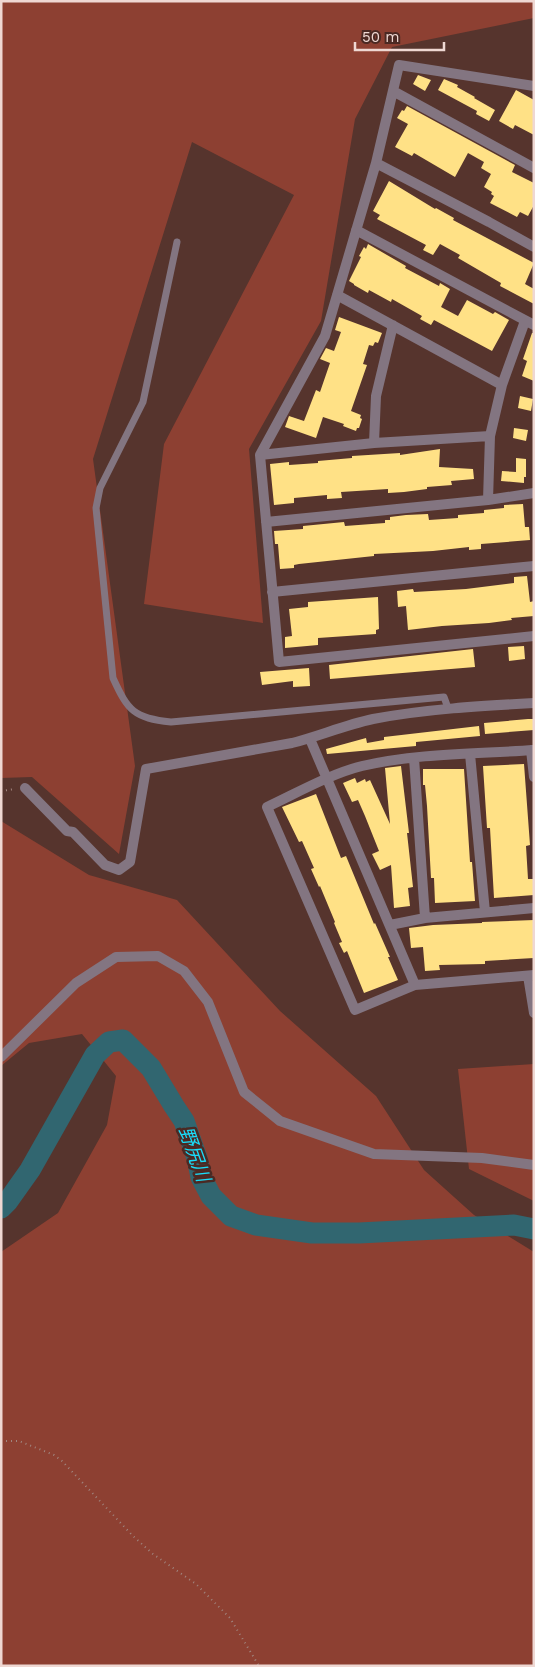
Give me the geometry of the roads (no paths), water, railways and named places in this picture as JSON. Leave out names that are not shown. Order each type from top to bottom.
[{"type":"street","points":[[534,86],[399,64],[376,163],[325,336],[260,455],[279,662],[534,636]]},
{"type":"street","points":[[393,91],[534,168]]},
{"type":"street","points":[[376,163],[534,247]]},
{"type":"street","points":[[356,230],[530,323],[502,385],[490,436],[488,500]]},
{"type":"street","points":[[337,295],[502,385]]},
{"type":"street","points":[[374,443],[376,396],[393,324]]},
{"type":"street","points":[[260,455],[374,443],[490,436]]},
{"type":"street","points":[[266,522],[534,494]]},
{"type":"street","points":[[272,592],[534,566]]},
{"type":"street","points":[[25,788],[67,831],[73,832],[105,865],[119,870],[130,862],[146,768],[310,739],[351,724],[448,708],[534,703]]},
{"type":"street","points":[[310,739],[415,986]]},
{"type":"street","points":[[534,777],[532,750],[414,758],[361,766],[267,807],[355,1010],[415,986],[531,975],[534,1013]]},
{"type":"street","points":[[470,754],[486,912]]},
{"type":"street","points":[[414,758],[424,918]]},
{"type":"street","points":[[390,925],[424,918],[534,908]]},
{"type":"street","points":[[1,1057],[76,983],[116,957],[158,956],[184,971],[208,1002],[244,1092],[280,1121],[374,1154],[482,1158],[534,1165]]},
{"type":"lane","points":[[177,242],[143,402],[100,488],[96,508],[113,678],[123,700],[133,712],[150,720],[172,722],[444,697],[448,708]]},
{"type":"waterway","name":"野尻川","points":[[1,1208],[30,1170],[95,1055],[109,1042],[123,1040],[151,1068],[184,1121],[197,1158],[201,1177],[211,1196],[231,1216],[256,1225],[312,1233],[359,1233],[514,1225],[534,1229]]}]
